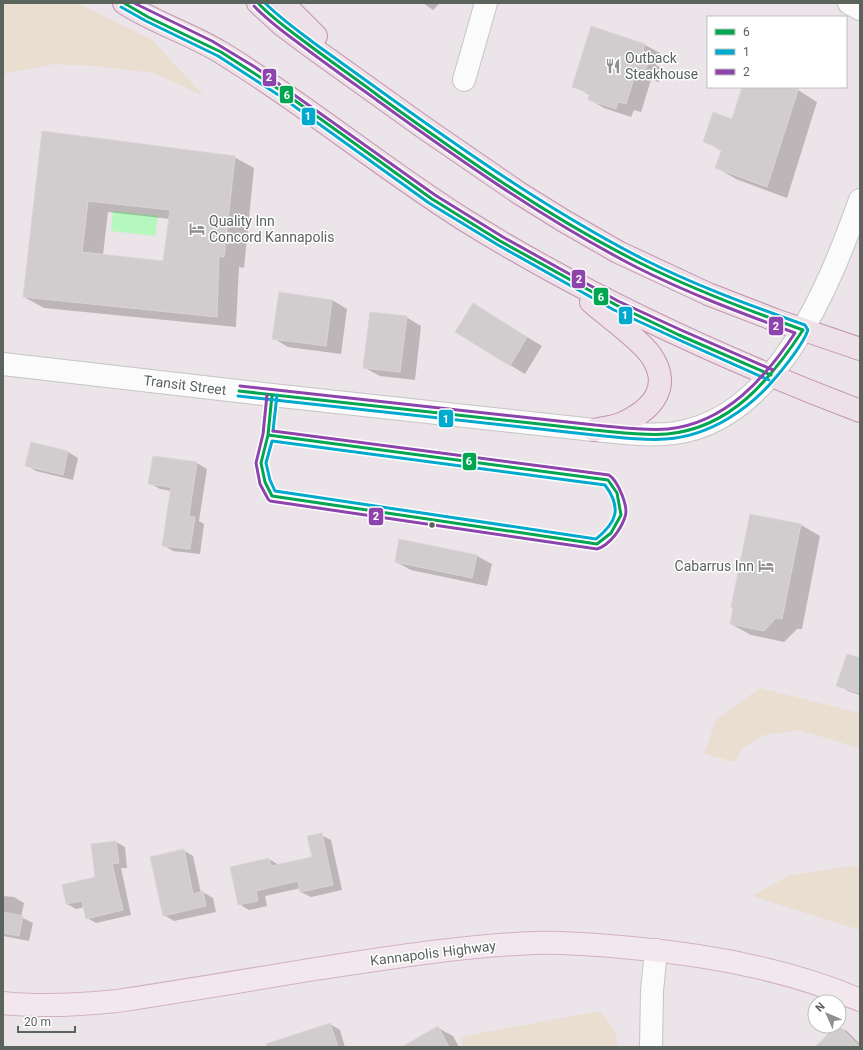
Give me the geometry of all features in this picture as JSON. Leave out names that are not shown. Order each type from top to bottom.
[{"type":"highway","points":[[106,3],[195,38],[221,52],[276,88],[418,189],[463,218],[622,308],[771,375],[860,411]]},
{"type":"highway","points":[[124,3],[159,23]]},
{"type":"highway","points":[[258,3],[282,25],[397,109],[519,193],[564,221],[618,252],[708,294],[803,330],[860,349]]},
{"type":"highway","points":[[283,3],[330,49],[397,109]]},
{"type":"highway","points":[[553,270],[634,338],[650,353],[657,364],[660,376],[659,390],[656,399],[643,412],[622,423],[594,430]]},
{"type":"main road","name":"Kannapolis Highway","points":[[3,1003],[51,1006],[117,1001],[416,953],[473,947],[536,943],[598,945],[656,950],[727,960],[786,974],[860,1000]]},
{"type":"street","points":[[464,80],[486,3]]},
{"type":"street","points":[[849,3],[860,9]]},
{"type":"street","name":"Transit Street","points":[[3,364],[594,430],[659,434],[675,433],[690,430],[715,420],[731,410],[760,387],[771,375],[803,330],[827,281],[851,226],[860,200]]},
{"type":"street","points":[[651,1047],[652,991],[656,950]]},
{"type":"shaded area","points":[[3,3],[76,3],[152,40],[204,96],[154,73],[96,66],[55,64],[6,73],[3,84]]},
{"type":"shaded area","points":[[113,211],[158,216],[155,236],[111,231]]},
{"type":"shaded area","points":[[760,688],[860,713],[860,748],[798,730],[765,735],[743,748],[735,762],[704,754],[716,720]]},
{"type":"shaded area","points":[[852,866],[860,868],[860,930],[752,896],[788,876]]},
{"type":"shaded area","points":[[600,1011],[615,1031],[618,1047],[464,1047],[460,1037]]},
{"type":"building","name":"Outback Steakhouse","points":[[591,26],[645,44],[641,57],[649,60],[644,74],[636,72],[626,104],[618,102],[616,109],[588,100],[590,93],[572,87]]},
{"type":"building","points":[[742,88],[799,88],[767,187],[715,168],[722,149],[703,142],[713,112],[732,119]]},
{"type":"building","name":"Quality Inn Concord Kannapolis","points":[[42,131],[235,156],[224,257],[219,256],[217,317],[23,297]],"holes":[[[88,201],[170,210],[163,261],[82,252]]]},
{"type":"building","points":[[279,292],[332,300],[326,346],[272,339]]},
{"type":"building","points":[[473,303],[527,337],[510,366],[455,332]]},
{"type":"building","points":[[370,312],[407,316],[400,372],[363,368]]},
{"type":"building","points":[[31,442],[68,451],[63,475],[25,466]]},
{"type":"building","points":[[153,456],[197,462],[189,516],[195,517],[190,549],[162,546],[171,487],[148,484]]},
{"type":"building","name":"Cabarrus Inn","points":[[750,514],[801,524],[782,619],[776,618],[764,631],[730,624],[733,608],[731,607]]},
{"type":"building","points":[[399,539],[477,555],[472,578],[395,562]]},
{"type":"building","points":[[847,654],[860,658],[860,693],[836,686]]},
{"type":"building","points":[[322,833],[333,885],[300,892],[298,881],[256,891],[258,901],[238,905],[230,867],[269,858],[271,866],[312,857],[307,836]]},
{"type":"building","points":[[116,841],[119,863],[112,864],[123,910],[86,919],[82,901],[66,904],[62,885],[95,877],[91,844]]},
{"type":"building","points":[[184,849],[193,894],[203,891],[206,906],[163,916],[150,857]]},
{"type":"building","points":[[3,912],[23,916],[19,936],[3,933]]},
{"type":"building","points":[[330,1023],[338,1047],[267,1047],[266,1044]]},
{"type":"building","points":[[438,1026],[449,1047],[402,1047]]},
{"type":"building","points":[[828,1034],[847,1034],[860,1047],[815,1047]]},
{"type":"transit line","name":"6","points":[[124,3],[148,17],[221,52],[283,92],[432,199],[500,241],[616,305],[679,335],[771,375]]},
{"type":"transit line","name":"2","points":[[134,3],[212,41],[255,67],[435,195],[503,237],[618,301],[773,370]]},
{"type":"transit line","name":"6","points":[[239,391],[594,430],[640,434],[667,434],[690,430],[711,422],[729,412],[747,398],[762,383],[777,366],[803,330],[680,282],[640,263],[572,226],[474,164],[324,56],[269,14],[258,3]]},
{"type":"transit line","name":"1","points":[[238,396],[594,435],[639,439],[666,439],[698,433],[728,419],[742,410],[777,376],[799,348],[808,330],[805,325],[722,294],[661,268],[575,222],[512,182],[419,119],[314,43],[265,3]]},
{"type":"transit line","name":"2","points":[[240,386],[595,425],[641,429],[668,429],[689,425],[708,418],[726,408],[742,396],[771,366],[795,333],[694,294],[636,267],[569,230],[504,189],[409,123],[289,36],[254,6]]},
{"type":"transit line","name":"1","points":[[121,7],[146,21],[218,56],[280,96],[429,203],[498,245],[614,310],[769,380]]},
{"type":"transit line","name":"2","points":[[267,395],[263,434],[256,463],[260,484],[270,501],[597,549],[611,540],[621,526],[626,513],[622,494],[616,483],[609,475],[273,431]]},
{"type":"transit line","name":"6","points":[[268,435],[272,395]]},
{"type":"transit line","name":"1","points":[[273,431],[277,395]]},
{"type":"transit line","name":"6","points":[[268,435],[608,480],[617,493],[621,515],[611,533],[597,544],[272,496],[265,482],[261,463],[268,435]]},
{"type":"transit line","name":"1","points":[[272,441],[605,485],[614,501],[615,514],[609,527],[596,539],[275,491],[270,480],[266,463],[272,441]]},
{"type":"place","name":"Outback Steakhouse","points":[[613,66]]},
{"type":"place","name":"Quality Inn Concord Kannapolis","points":[[197,229]]},
{"type":"place","name":"Cabarrus Inn","points":[[766,566]]}]
